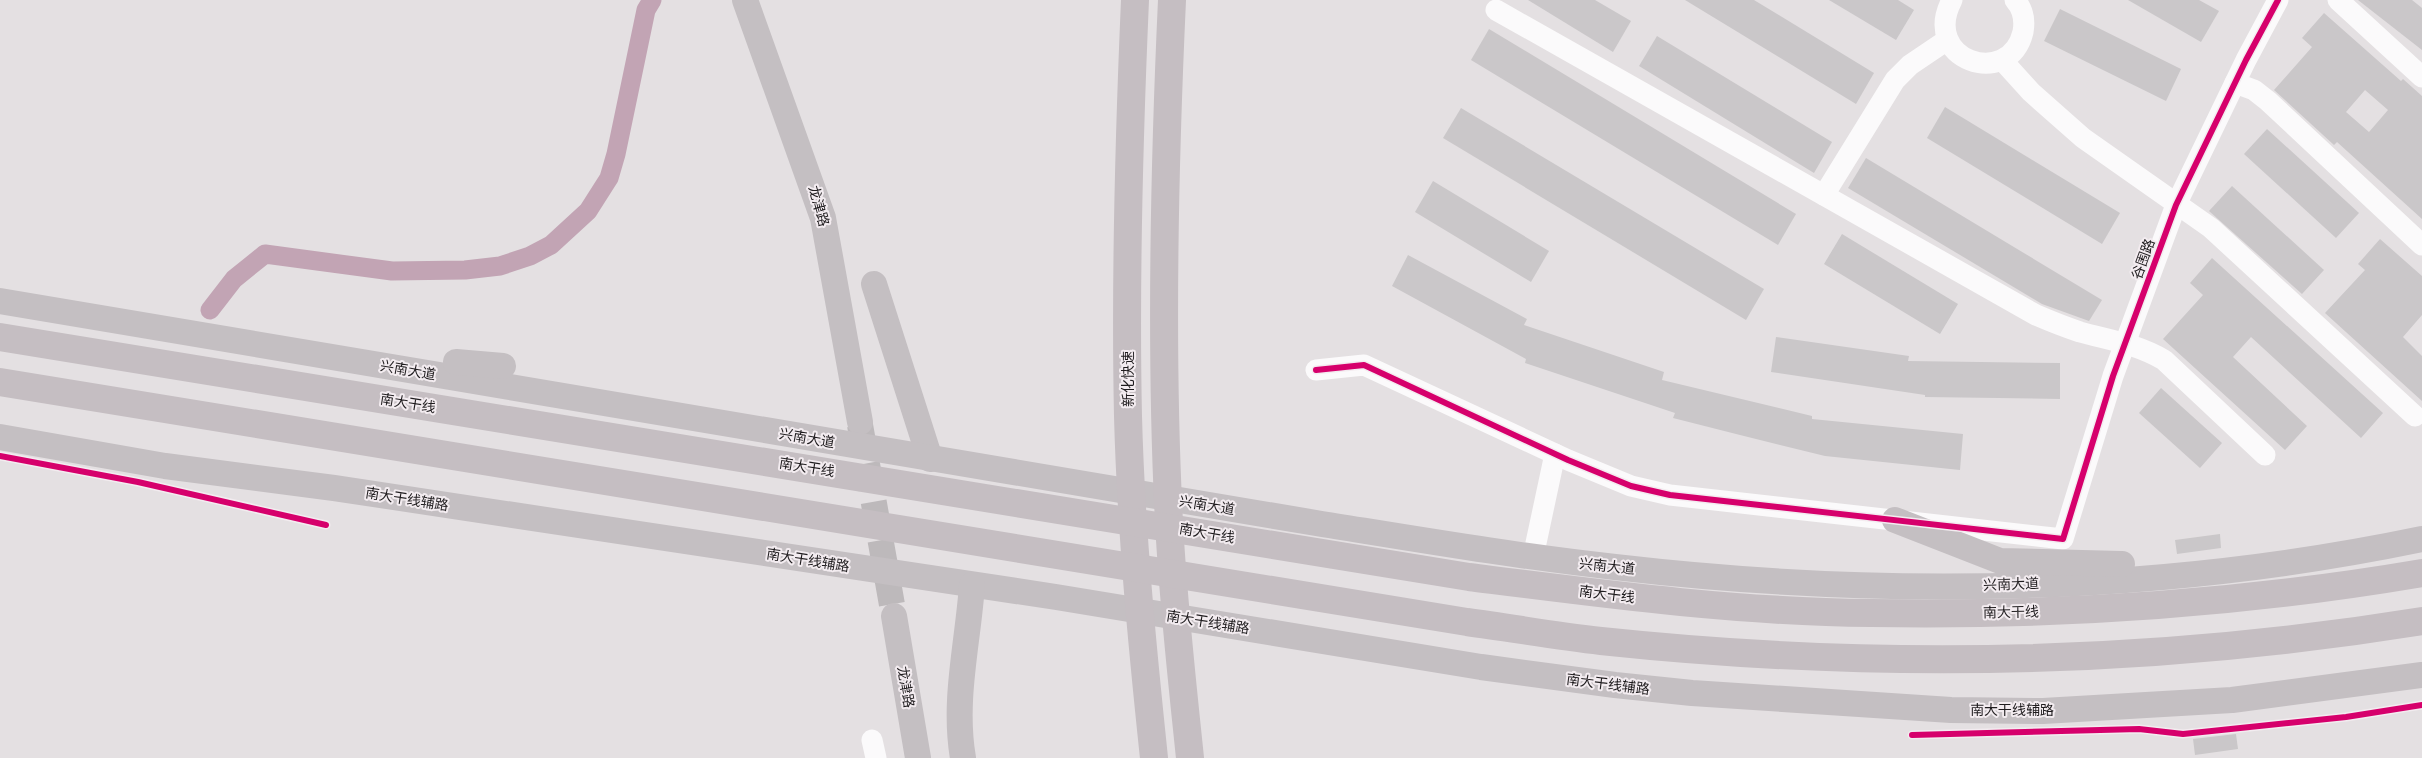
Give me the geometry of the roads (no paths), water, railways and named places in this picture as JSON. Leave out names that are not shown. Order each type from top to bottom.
[{"type":"highway","name":"新化快速","points":[[1135,0],[1128,194],[1128,416],[1137,589],[1154,758]]},
{"type":"highway","points":[[1172,0],[1165,300],[1165,427],[1169,524],[1190,758]]},
{"type":"highway","name":"南大干线","points":[[0,336],[1432,570],[1615,596],[1734,606],[1870,614],[2096,610],[2242,598],[2422,573]]},
{"type":"highway","points":[[0,382],[1467,622],[1600,640],[1716,650],[1855,657],[1975,660],[2107,656],[2240,644],[2422,621]]},
{"type":"main road","name":"龙津路","points":[[744,0],[823,218],[860,422]]},
{"type":"main road","points":[[874,284],[930,459]]},
{"type":"main road","name":"兴南大道","points":[[0,301],[1316,523],[1533,557],[1618,567],[1737,578],[1953,586],[2093,581],[2216,572],[2285,564],[2365,551],[2422,539]]},
{"type":"main road","points":[[222,338],[503,366]]},
{"type":"main road","name":"南大干线辅路","points":[[0,437],[165,466],[334,488],[1549,677],[1692,693],[1951,710],[2043,711],[2155,706],[2302,692],[2422,675]]},
{"type":"main road","points":[[1895,520],[2000,561],[2156,564],[2365,551]]},
{"type":"main road","points":[[963,758],[959,717],[960,694],[972,586]]},
{"type":"main road","name":"龙津路","points":[[894,616],[918,758]]},
{"type":"street","points":[[1952,0],[1944,23],[1947,40],[1963,58],[1976,63],[1989,64],[2002,60],[2013,52],[2021,41],[2024,27],[2023,15],[2015,0]]},
{"type":"street","name":"谷围路","points":[[1895,520],[2063,539],[2126,342],[2176,205],[2235,83],[2278,0]]},
{"type":"street","points":[[2338,0],[2422,77]]},
{"type":"street","points":[[1496,10],[2036,315],[2080,332],[2126,342],[2149,351],[2164,360],[2265,455]]},
{"type":"street","points":[[1824,195],[1895,80],[1910,65],[1947,40]]},
{"type":"street","points":[[2002,60],[2031,92],[2083,138],[2211,228],[2415,416]]},
{"type":"street","points":[[2235,83],[2254,90],[2268,101],[2422,245]]},
{"type":"street","points":[[1316,370],[1364,365],[1555,454],[1631,486],[1670,495],[1895,520]]},
{"type":"street","points":[[1533,557],[1555,454]]},
{"type":"waterway","points":[[210,310],[234,279],[265,254],[392,271],[465,270],[500,266],[530,256],[551,245],[588,211],[609,178],[616,154],[646,10],[652,0]]},
{"type":"tunnel","points":[[860,425],[894,616]]}]
